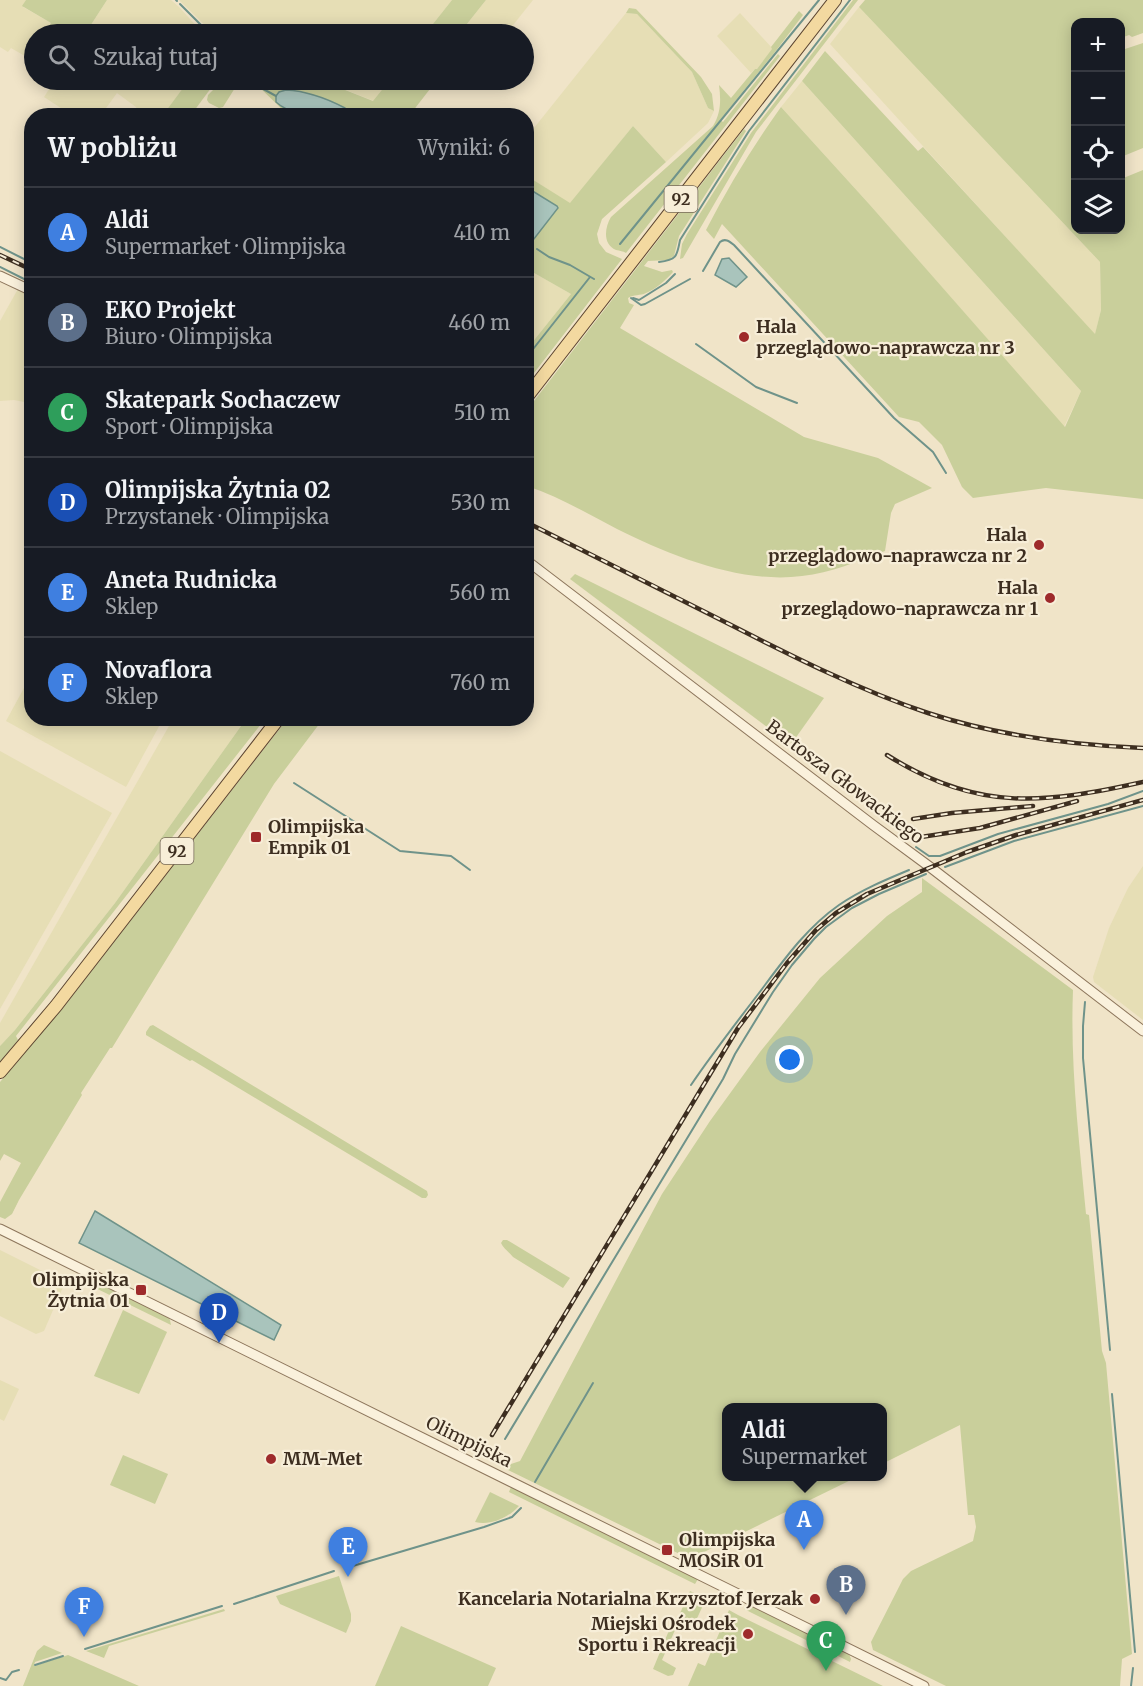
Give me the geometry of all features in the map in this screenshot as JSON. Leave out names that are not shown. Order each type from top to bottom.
[{"type":"main road","name":"92","points":[[534,388],[835,0]]},
{"type":"main road","name":"92","points":[[0,1072],[65,995],[273,726]]},
{"type":"street","points":[[0,276],[24,287]]},
{"type":"street","name":"Bartosza Głowackiego","points":[[534,566],[1143,1031]]},
{"type":"street","name":"Olimpijska","points":[[0,1229],[924,1686]]},
{"type":"shaded area","points":[[0,0],[26,0],[23,7],[51,23],[24,24],[24,56],[11,48],[8,52],[0,47]]},
{"type":"shaded area","points":[[107,0],[171,0],[195,24],[91,24]]},
{"type":"shaded area","points":[[179,0],[452,0],[433,24],[204,24]]},
{"type":"shaded area","points":[[486,0],[533,0],[514,24],[467,24]]},
{"type":"shaded area","points":[[859,7],[1071,231],[1071,234],[1100,262],[1101,310],[1095,335],[830,44]]},
{"type":"shaded area","points":[[626,13],[637,14],[692,72],[708,108],[714,111],[708,123],[666,162],[633,126],[570,204],[534,181],[534,128]]},
{"type":"shaded area","points":[[740,13],[773,49],[751,73],[717,36]]},
{"type":"shaded area","points":[[802,81],[1081,391],[1064,427],[781,107]]},
{"type":"shaded area","points":[[49,90],[182,90],[169,108],[136,108],[117,93],[106,108],[61,108],[44,97]]},
{"type":"shaded area","points":[[346,90],[382,90],[374,101]]},
{"type":"shaded area","points":[[534,273],[571,294],[534,340]]},
{"type":"shaded area","points":[[18,289],[24,292],[24,402],[0,401],[0,321]]},
{"type":"shaded area","points":[[24,688],[24,726],[159,726],[126,787],[6,721]]},
{"type":"shaded area","points":[[169,726],[241,726],[115,903],[0,1046],[0,1023]]},
{"type":"shaded area","points":[[0,751],[112,813],[0,1009]]},
{"type":"shaded area","points":[[1143,866],[1143,1020],[1094,982],[1093,977],[1109,928],[1128,888]]},
{"type":"shaded area","points":[[0,1250],[60,1280],[63,1287],[44,1331],[36,1334],[0,1316]]},
{"type":"shaded area","points":[[0,1380],[19,1389],[4,1421],[0,1419]]},
{"type":"green space","points":[[26,0],[107,0],[91,24],[50,24],[22,6]]},
{"type":"green space","points":[[452,0],[486,0],[467,24],[433,24]]},
{"type":"green space","points":[[853,0],[858,0],[756,132],[683,258],[680,259],[682,244],[687,234],[751,133]]},
{"type":"green space","points":[[865,0],[1143,0],[1143,33],[1132,37],[1125,36],[1125,18],[1071,18],[1071,231],[859,7]]},
{"type":"green space","points":[[629,8],[636,9],[701,77],[712,94],[714,111],[708,108],[692,72],[637,14],[626,13]]},
{"type":"green space","points":[[799,11],[803,15],[720,120],[723,122],[778,54],[780,56],[626,253],[608,244],[607,226],[611,217],[713,126],[720,106],[719,85],[731,98],[757,69]]},
{"type":"green space","points":[[1143,43],[1143,148],[1125,155],[1125,72],[1125,49]]},
{"type":"green space","points":[[825,51],[918,151],[923,147],[1095,334],[1101,310],[1100,262],[1074,234],[1125,234],[1125,177],[1143,170],[1143,499],[1046,488],[973,498],[962,487],[942,445],[919,422],[899,417],[722,224],[714,239],[706,230],[741,167],[781,107],[1065,427],[1081,391],[802,81]]},
{"type":"green space","points":[[182,90],[210,90],[196,108],[168,108]]},
{"type":"green space","points":[[213,90],[234,90],[223,107],[219,108],[209,103],[208,95]]},
{"type":"green space","points":[[262,90],[345,90],[373,101],[382,90],[429,90],[415,108],[281,108]]},
{"type":"green space","points":[[633,126],[666,162],[602,219],[597,234],[599,243],[606,252],[622,259],[534,373],[534,340],[571,294],[534,273],[534,180],[570,203]]},
{"type":"green space","points":[[744,129],[746,131],[679,236],[674,256],[668,260],[648,261],[644,266],[662,272],[672,270],[673,272],[653,289],[628,298],[629,303],[634,305],[620,328],[804,437],[878,458],[932,488],[895,504],[891,513],[885,551],[844,566],[802,576],[755,576],[731,572],[660,549],[534,488],[534,401]]},
{"type":"green space","points":[[575,574],[824,698],[792,743],[783,739],[570,579]]},
{"type":"green space","points":[[241,726],[260,726],[16,1036],[18,1040],[0,1062],[0,1046],[115,903]]},
{"type":"green space","points":[[282,726],[318,726],[274,784],[112,1048],[81,1093],[82,1095],[12,1214],[5,1219],[0,1217],[0,1202],[21,1163],[4,1154],[0,1161],[0,1082],[66,1004]]},
{"type":"green space","points":[[922,878],[1073,990],[1074,1074],[1078,1130],[1102,1351],[1106,1363],[1132,1654],[1122,1659],[1120,1686],[946,1686],[873,1650],[871,1642],[903,1579],[911,1571],[973,1541],[976,1527],[974,1515],[968,1515],[960,1425],[887,1462],[887,1403],[722,1403],[722,1481],[849,1481],[702,1553],[698,1563],[502,1467],[520,1461],[662,1194],[710,1121],[760,1052],[820,978],[887,916],[922,892]]},
{"type":"green space","points":[[153,1025],[427,1191],[428,1195],[422,1198],[192,1060],[190,1061],[146,1035],[150,1026]]},
{"type":"green space","points":[[503,1240],[507,1240],[570,1278],[563,1288],[513,1257],[502,1245]]},
{"type":"green space","points":[[82,1276],[168,1317],[171,1325],[77,1279]]},
{"type":"green space","points":[[123,1310],[167,1332],[139,1394],[94,1376]]},
{"type":"green space","points":[[123,1455],[168,1474],[155,1504],[110,1485]]},
{"type":"green space","points":[[511,1487],[698,1579],[695,1584],[509,1492]]},
{"type":"green space","points":[[490,1492],[519,1506],[498,1520],[487,1523],[475,1522]]},
{"type":"green space","points":[[339,1576],[351,1614],[346,1633],[280,1604],[276,1596]]},
{"type":"green space","points":[[690,1591],[706,1599],[692,1629],[688,1629],[678,1625],[677,1620]]},
{"type":"green space","points":[[747,1603],[849,1654],[850,1662],[744,1609]]},
{"type":"green space","points":[[224,1609],[225,1611],[109,1646],[104,1658],[86,1651]]},
{"type":"green space","name":"Miejski Ośrodek Sportu i Rekreacji","points":[[729,1610],[883,1686],[688,1686],[698,1663],[705,1666]]},
{"type":"green space","points":[[401,1626],[496,1668],[488,1686],[375,1686]]},
{"type":"green space","points":[[670,1628],[675,1630],[662,1660],[676,1668],[673,1675],[668,1676],[653,1669]]},
{"type":"green space","points":[[44,1645],[62,1653],[35,1662],[34,1666],[68,1655],[139,1686],[23,1686],[37,1651]]},
{"type":"water","points":[[286,90],[309,93],[345,108],[285,108],[276,102],[279,92]]},
{"type":"water","points":[[534,192],[558,208],[534,239]]},
{"type":"water","points":[[729,258],[747,277],[736,287],[715,275],[722,259]]},
{"type":"water","points":[[95,1211],[281,1325],[274,1340],[79,1243]]},
{"type":"waterway","points":[[620,244],[819,0]]},
{"type":"waterway","points":[[659,262],[675,256],[680,240],[749,131],[850,0]]},
{"type":"waterway","points":[[180,4],[200,24]]},
{"type":"waterway","points":[[265,90],[276,96]]},
{"type":"waterway","points":[[703,271],[720,242],[725,240],[734,245],[894,418],[933,452],[946,473]]},
{"type":"waterway","points":[[0,247],[24,259]]},
{"type":"waterway","points":[[537,249],[594,279]]},
{"type":"waterway","points":[[0,267],[24,279]]},
{"type":"waterway","points":[[633,298],[639,300],[666,283],[675,274]]},
{"type":"waterway","points":[[534,348],[590,277]]},
{"type":"waterway","points":[[631,298],[641,305],[645,304],[690,279]]},
{"type":"waterway","points":[[696,344],[756,387],[797,403]]},
{"type":"waterway","points":[[294,783],[400,851],[451,856],[470,870]]},
{"type":"waterway","points":[[916,847],[929,856],[940,856],[998,834],[1108,804],[1143,791]]},
{"type":"waterway","points":[[945,867],[1014,841],[1143,806]]},
{"type":"waterway","points":[[691,1085],[786,957],[816,924],[839,905],[856,895],[909,870]]},
{"type":"waterway","points":[[505,1439],[723,1079],[735,1054],[792,965],[826,927],[852,908],[926,874]]},
{"type":"waterway","points":[[1085,1002],[1083,1058],[1110,1350]]},
{"type":"waterway","points":[[535,1482],[593,1383]]},
{"type":"waterway","points":[[1112,1394],[1135,1652]]},
{"type":"waterway","points":[[346,1568],[484,1527],[512,1517],[521,1508]]},
{"type":"waterway","points":[[234,1604],[334,1571]]},
{"type":"waterway","points":[[85,1649],[222,1606]]},
{"type":"waterway","points":[[35,1665],[63,1656]]},
{"type":"waterway","points":[[1131,1686],[1133,1668]]},
{"type":"waterway","points":[[0,1678],[6,1680],[12,1672],[19,1670]]},
{"type":"railway","points":[[0,255],[24,266]]},
{"type":"railway","points":[[534,526],[802,661],[902,704],[981,728],[1034,738],[1143,748]]},
{"type":"railway","points":[[887,755],[920,773],[951,786],[981,794],[1012,798],[1074,795],[1143,782]]},
{"type":"railway","points":[[492,1435],[738,1028],[787,963],[816,930],[836,913],[867,894],[967,852],[1016,835],[1143,800]]},
{"type":"railway","points":[[921,837],[980,828],[1077,801]]},
{"type":"railway","points":[[913,819],[1033,806]]},
{"type":"place","name":"Hala przeglądowo-naprawcza nr 3","points":[[744,337]]},
{"type":"place","name":"Hala przeglądowo-naprawcza nr 2","points":[[1039,545]]},
{"type":"place","name":"Hala przeglądowo-naprawcza nr 1","points":[[1050,598]]},
{"type":"place","name":"Olimpijska Empik 01","points":[[256,837]]},
{"type":"place","name":"Olimpijska Żytnia 01","points":[[141,1290]]},
{"type":"place","name":"Olimpijska Żytnia 02","points":[[219,1343]]},
{"type":"place","name":"MM-Met","points":[[271,1459]]},
{"type":"place","name":"Olimpijska MOSiR 01","points":[[667,1550]]},
{"type":"place","name":"Aldi","points":[[804,1550]]},
{"type":"place","name":"Aneta Rudnicka","points":[[348,1577]]},
{"type":"place","name":"Kancelaria Notarialna Krzysztof Jerzak","points":[[815,1599]]},
{"type":"place","name":"EKO Projekt","points":[[846,1615]]},
{"type":"place","name":"Miejski Ośrodek Sportu i Rekreacji","points":[[748,1634]]},
{"type":"place","name":"Novaflora","points":[[84,1637]]},
{"type":"place","name":"Skatepark Sochaczew","points":[[826,1671]]}]
